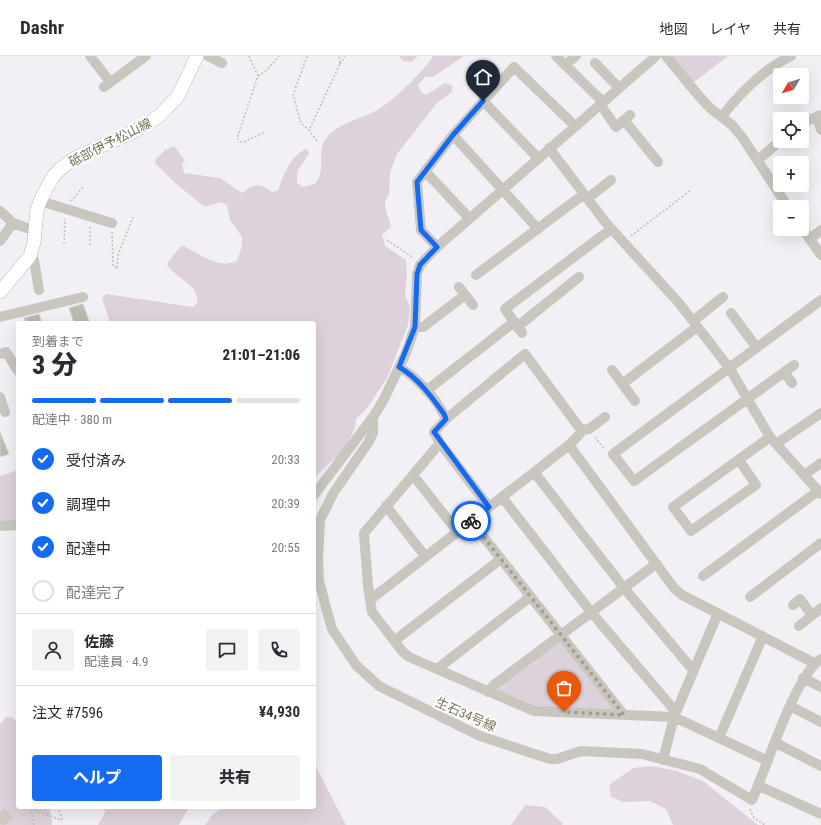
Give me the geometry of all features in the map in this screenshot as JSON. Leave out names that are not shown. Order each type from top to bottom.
[{"type":"main road","name":"砥部伊予松山線","points":[[0,292],[30,256],[33,248],[37,210],[52,178],[67,163],[139,129],[159,116],[178,96],[197,56]]},
{"type":"street","points":[[90,56],[107,85],[144,56]]},
{"type":"street","points":[[208,56],[222,63]]},
{"type":"street","points":[[556,56],[601,103],[616,127],[627,118],[658,157]]},
{"type":"street","points":[[565,65],[576,56]]},
{"type":"street","points":[[316,492],[372,417],[399,367],[415,327],[417,274],[420,265],[437,247],[548,148],[656,56]]},
{"type":"street","points":[[666,56],[710,108],[722,116],[742,136],[784,200]]},
{"type":"street","points":[[722,116],[765,71],[791,56]]},
{"type":"street","points":[[595,63],[619,88]]},
{"type":"street","points":[[437,247],[421,230],[417,182],[453,135],[514,67],[575,126]]},
{"type":"street","points":[[483,101],[538,158]]},
{"type":"street","points":[[809,119],[819,115],[821,130]]},
{"type":"street","points":[[453,135],[538,229]]},
{"type":"street","points":[[758,160],[773,147]]},
{"type":"street","points":[[548,148],[611,229],[695,324],[730,368],[747,400],[773,440],[820,493],[704,576]]},
{"type":"street","points":[[425,172],[469,218]]},
{"type":"street","points":[[476,275],[538,229],[585,196],[611,180]]},
{"type":"street","points":[[40,201],[112,223]]},
{"type":"street","points":[[0,211],[14,224],[35,231]]},
{"type":"street","points":[[0,241],[14,224]]},
{"type":"street","points":[[517,327],[504,309],[611,229]]},
{"type":"street","points":[[810,239],[821,230]]},
{"type":"street","points":[[808,236],[821,255]]},
{"type":"street","points":[[30,256],[34,260],[39,290]]},
{"type":"street","points":[[426,391],[517,327],[579,277]]},
{"type":"street","points":[[415,327],[423,327],[462,291],[473,305]]},
{"type":"street","points":[[0,317],[83,297]]},
{"type":"street","points":[[622,384],[695,324],[723,297]]},
{"type":"street","points":[[794,365],[634,481],[613,454],[821,300]]},
{"type":"street","points":[[731,313],[757,348]]},
{"type":"street","points":[[0,354],[6,352],[16,368]]},
{"type":"street","points":[[489,507],[440,443],[434,432],[446,419],[524,354],[585,429]]},
{"type":"street","points":[[399,367],[410,374],[426,391],[446,419]]},
{"type":"street","points":[[612,370],[635,401]]},
{"type":"street","points":[[784,372],[792,383]]},
{"type":"street","points":[[0,397],[5,412]]},
{"type":"street","points":[[739,460],[756,485],[691,531],[673,507],[739,460],[821,413]]},
{"type":"street","name":"生石34号線","points":[[372,417],[373,433],[368,443],[334,492],[320,520],[318,558],[319,581],[332,630],[356,665],[379,686],[436,716],[480,736],[545,758],[557,759],[581,751],[642,754],[700,769],[752,800]]},
{"type":"street","points":[[370,600],[569,445],[585,429],[605,417]]},
{"type":"street","points":[[440,443],[364,533],[372,612],[394,641],[409,656],[534,712],[675,715]]},
{"type":"street","points":[[569,445],[674,588],[682,594],[763,636],[818,661],[803,678],[752,800]]},
{"type":"street","points":[[804,475],[821,463]]},
{"type":"street","points":[[534,472],[624,588],[693,670]]},
{"type":"street","points":[[413,475],[457,531]]},
{"type":"street","points":[[502,497],[591,612],[675,715],[768,761]]},
{"type":"street","points":[[386,506],[425,556]]},
{"type":"street","points":[[471,521],[560,636],[624,715]]},
{"type":"street","points":[[0,526],[16,525]]},
{"type":"street","points":[[750,597],[821,543]]},
{"type":"street","points":[[394,641],[501,559]]},
{"type":"street","points":[[488,692],[494,685],[656,564]]},
{"type":"street","points":[[437,669],[530,596]]},
{"type":"street","points":[[793,605],[800,599],[812,615]]},
{"type":"street","points":[[799,626],[821,608]]},
{"type":"street","points":[[663,760],[675,715],[718,613]]},
{"type":"street","points":[[720,738],[763,636]]},
{"type":"street","points":[[803,678],[821,687]]},
{"type":"street","points":[[790,706],[821,722]]},
{"type":"street","points":[[776,743],[821,766]]},
{"type":"street","points":[[759,786],[821,814]]},
{"type":"path","points":[[249,56],[258,76]]},
{"type":"path","points":[[265,132],[244,142],[240,142],[237,138],[258,76],[267,70],[279,56]]},
{"type":"path","points":[[307,56],[292,95],[301,123],[317,140]]},
{"type":"path","points":[[339,56],[340,64]]},
{"type":"path","points":[[309,130],[345,56]]},
{"type":"path","points":[[623,242],[692,190]]},
{"type":"path","points":[[90,217],[90,246]]},
{"type":"path","points":[[112,223],[112,258],[116,269],[118,255],[133,217]]},
{"type":"path","points":[[387,240],[410,255],[420,265]]},
{"type":"path","points":[[585,429],[609,456],[613,454]]},
{"type":"path","points":[[752,800],[749,808],[751,814],[765,825]]},
{"type":"path","points":[[34,825],[31,811],[32,809],[61,820],[62,818],[59,809]]},
{"type":"shaded area","points":[[399,56],[418,56],[411,62],[403,61]]},
{"type":"shaded area","points":[[433,56],[464,56],[433,77],[425,77],[418,85],[421,92],[426,95],[445,83],[453,86],[451,93],[437,103],[397,154],[390,173],[389,195],[386,199],[385,206],[391,227],[382,235],[385,246],[406,260],[407,274],[405,295],[410,307],[408,325],[387,378],[368,407],[356,419],[355,428],[347,444],[341,452],[316,476],[316,321],[109,321],[102,298],[106,294],[193,307],[197,303],[195,291],[191,286],[175,274],[167,264],[179,248],[184,246],[203,257],[216,262],[230,263],[237,261],[242,246],[242,237],[230,220],[227,205],[221,202],[205,207],[175,183],[155,163],[156,159],[165,150],[174,146],[185,161],[182,164],[184,173],[220,178],[242,193],[250,187],[257,185],[272,192],[278,191],[292,160],[301,151],[307,149],[309,153],[297,172],[297,183],[303,187],[315,184],[321,172],[322,148],[328,136],[338,128],[379,109],[386,104],[401,92]]},
{"type":"shaded area","points":[[672,56],[728,56],[693,83]]},
{"type":"shaded area","points":[[16,471],[16,521],[0,523],[0,476]]},
{"type":"shaded area","points":[[560,639],[619,712],[532,708],[498,692],[498,686]]},
{"type":"shaded area","points":[[6,717],[14,718],[16,722],[16,809],[50,809],[52,825],[0,825],[0,724]]},
{"type":"shaded area","points":[[652,766],[677,771],[703,781],[758,825],[673,825],[666,809],[650,801],[624,802],[611,797],[609,785],[633,768]]},
{"type":"shaded area","points":[[316,767],[346,825],[205,825],[212,815],[220,809],[316,809]]},
{"type":"shaded area","points":[[525,805],[545,807],[562,823],[562,825],[511,825]]},
{"type":"shaded area","points":[[105,809],[188,809],[179,825],[98,825],[104,815]]},
{"type":"building","points":[[83,304],[89,321],[73,321],[69,308]]},
{"type":"building","points":[[39,314],[41,321],[25,321],[24,318]]},
{"type":"building","points":[[0,432],[9,454],[0,457]]},
{"type":"tunnel","points":[[0,812],[11,825]]},
{"type":"way so far","points":[[471,521],[560,636],[624,715],[564,712]]},
{"type":"route","points":[[471,521],[489,507],[440,443],[434,432],[446,419],[444,414],[419,382],[399,367],[406,353],[415,327],[417,274],[420,265],[437,247],[421,230],[417,182],[453,135],[483,101]]}]
